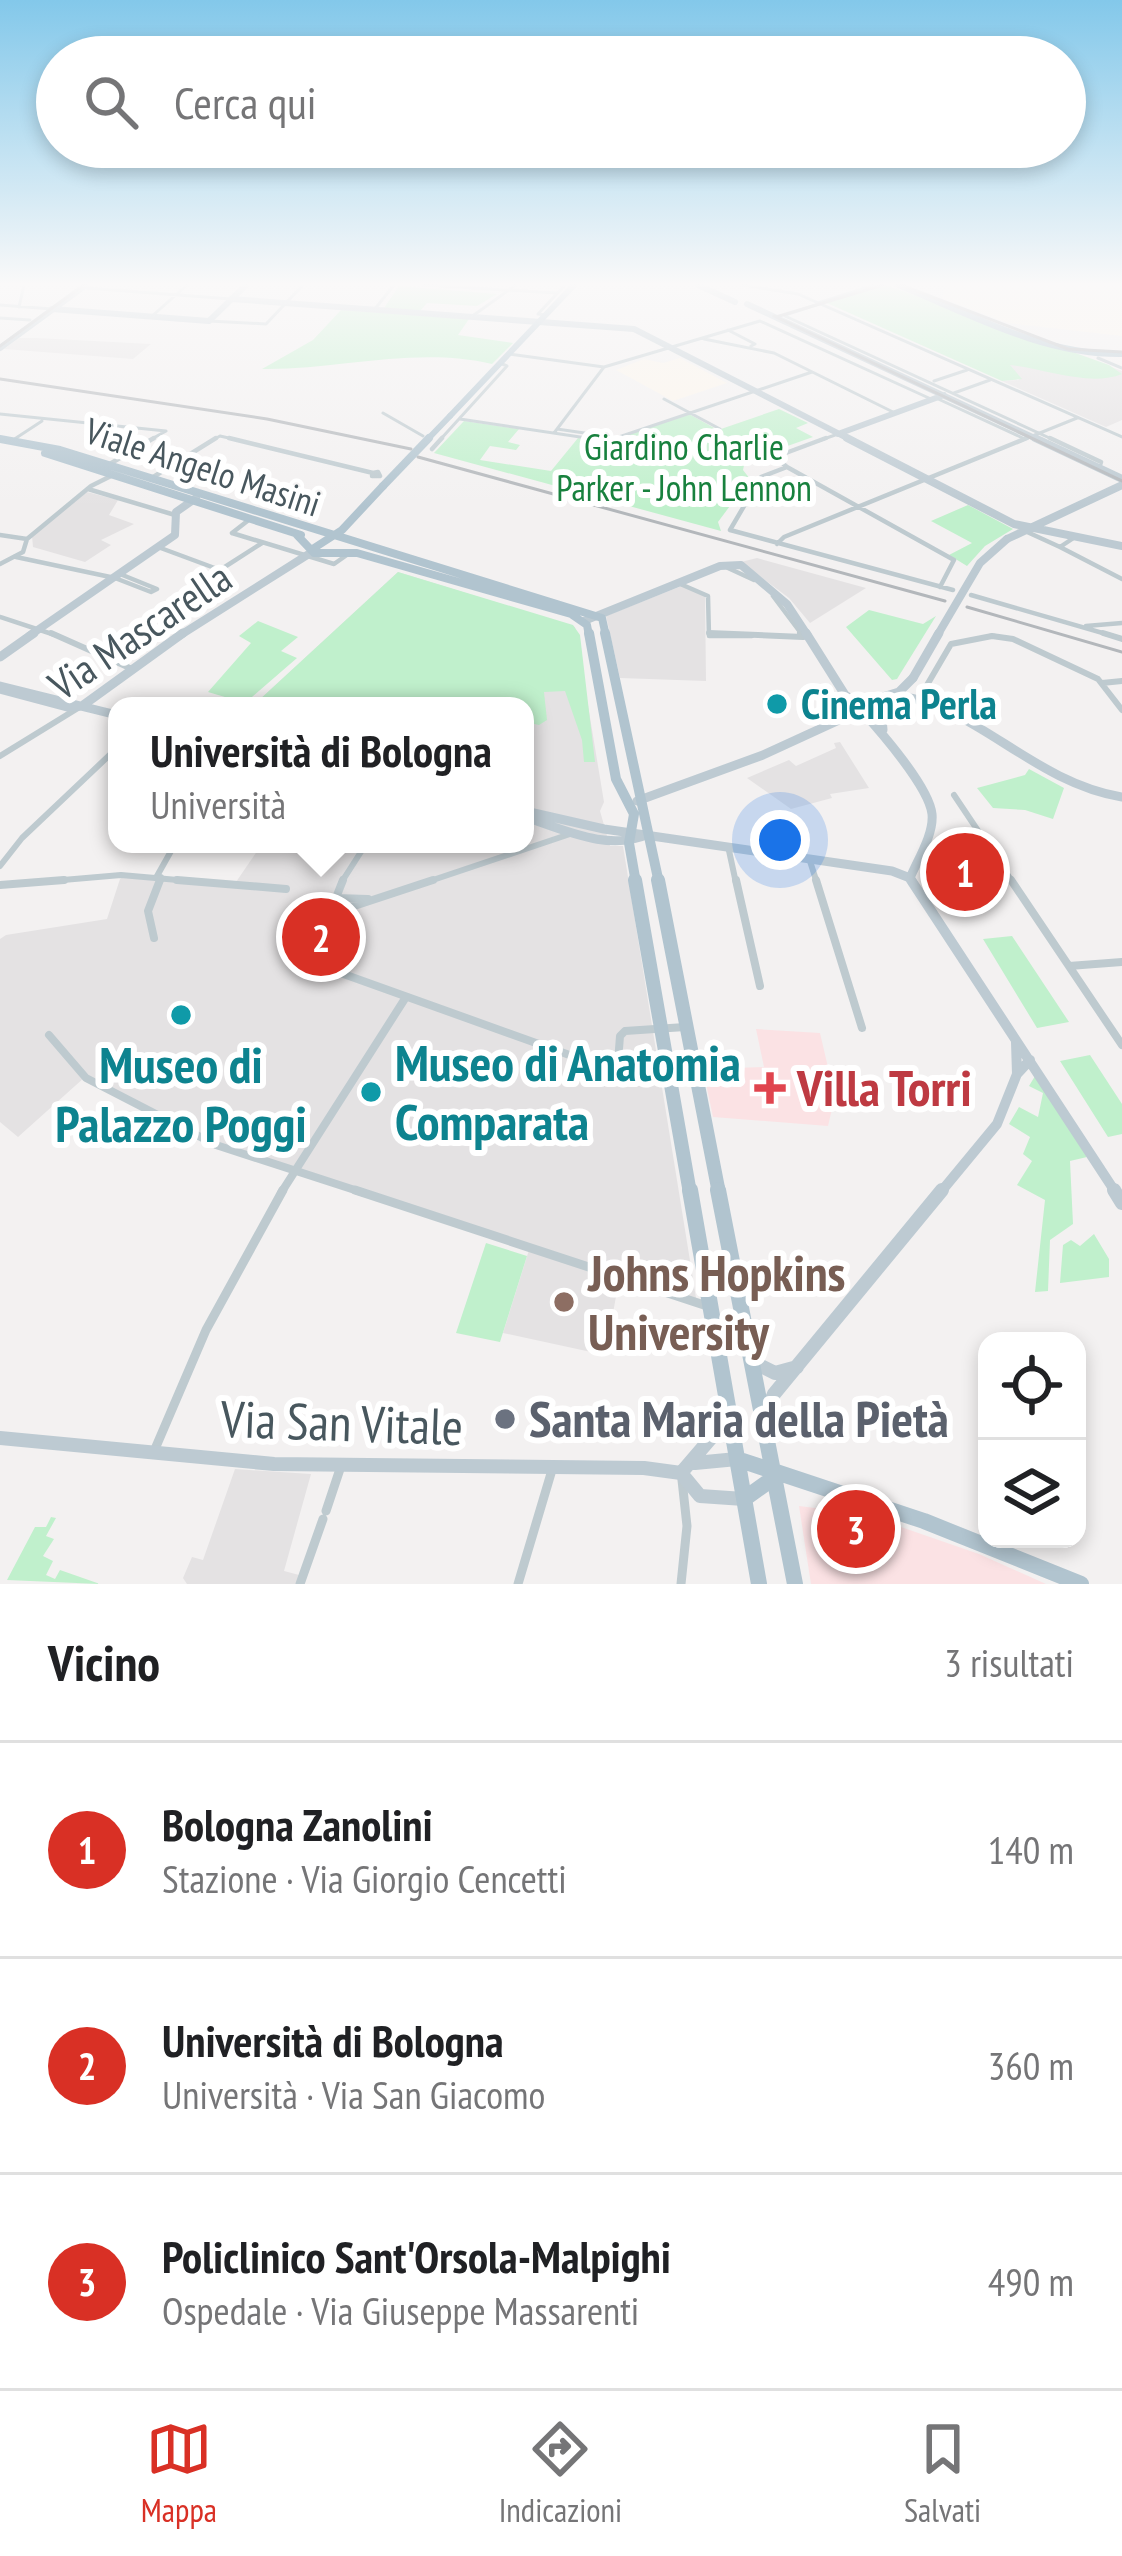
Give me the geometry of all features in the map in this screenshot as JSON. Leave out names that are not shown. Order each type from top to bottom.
[{"type":"main road","points":[[310,553],[455,417],[506,359]]},
{"type":"main road","name":"Viale Angelo Masini","points":[[0,442],[13,441],[332,537]]},
{"type":"main road","name":"Viale Angelo Masini","points":[[0,442],[133,473],[297,535],[332,537]]},
{"type":"main road","points":[[297,535],[310,553]]},
{"type":"main road","points":[[332,537],[356,550],[599,615],[643,800],[795,1584]]},
{"type":"main road","points":[[310,553],[356,550]]},
{"type":"main road","points":[[492,587],[584,621],[616,779],[634,814],[629,836],[759,1584]]},
{"type":"main road","points":[[599,690],[618,689]]},
{"type":"main road","points":[[737,1459],[775,1477],[937,1524],[1081,1584]]},
{"type":"main road","points":[[744,1498],[775,1477]]},
{"type":"street","points":[[545,359],[604,367],[630,359]]},
{"type":"street","points":[[692,359],[1122,579]]},
{"type":"street","points":[[786,359],[895,413]]},
{"type":"street","points":[[861,359],[1122,482],[1007,539],[982,560],[913,678],[881,710]]},
{"type":"street","points":[[871,359],[931,382],[941,396]]},
{"type":"street","points":[[945,359],[1122,437]]},
{"type":"street","points":[[556,431],[604,367]]},
{"type":"street","points":[[931,382],[968,369]]},
{"type":"street","points":[[432,448],[455,417],[607,441],[812,372]]},
{"type":"street","points":[[940,586],[954,560],[775,457],[990,380]]},
{"type":"street","points":[[664,399],[720,429]]},
{"type":"street","points":[[383,413],[423,436]]},
{"type":"street","points":[[0,414],[166,431],[110,469],[27,539],[16,557]]},
{"type":"street","points":[[777,544],[784,537],[1077,418]]},
{"type":"street","points":[[13,441],[45,419]]},
{"type":"street","points":[[150,479],[220,436],[373,473]]},
{"type":"street","points":[[787,467],[761,477],[729,528],[953,590]]},
{"type":"street","points":[[88,489],[175,515]]},
{"type":"street","points":[[175,515],[196,498]]},
{"type":"street","points":[[0,657],[175,535],[175,515]]},
{"type":"street","points":[[250,519],[232,533],[310,553]]},
{"type":"street","points":[[1028,531],[1122,546]]},
{"type":"street","points":[[0,535],[27,539]]},
{"type":"street","points":[[1060,547],[1072,539]]},
{"type":"street","points":[[158,547],[220,570],[262,543]]},
{"type":"street","name":"Via Mascarella","points":[[0,757],[310,553]]},
{"type":"street","points":[[0,564],[16,557],[117,576],[157,589],[151,592],[117,576]]},
{"type":"street","points":[[584,621],[720,566],[740,565],[778,593],[803,622],[844,695],[864,708],[932,810],[930,829],[912,872]]},
{"type":"street","points":[[677,583],[708,596],[710,636],[803,637],[761,584],[720,566]]},
{"type":"street","points":[[971,595],[1122,639]]},
{"type":"street","points":[[0,617],[41,628],[132,669]]},
{"type":"street","points":[[1083,627],[1122,623]]},
{"type":"street","points":[[921,694],[951,644],[997,636],[1102,682],[1122,681]]},
{"type":"street","points":[[1102,682],[1122,710]]},
{"type":"street","points":[[0,688],[108,713]]},
{"type":"street","points":[[626,800],[643,800],[808,735],[900,692],[921,694],[1062,784],[1119,797],[1122,808]]},
{"type":"street","points":[[864,708],[881,710]]},
{"type":"street","points":[[881,710],[888,740]]},
{"type":"street","points":[[0,866],[22,838],[108,757]]},
{"type":"street","points":[[954,795],[1122,1045]]},
{"type":"street","points":[[594,826],[622,824],[634,814]]},
{"type":"street","points":[[534,816],[629,836]]},
{"type":"street","points":[[534,817],[567,830],[649,834],[912,872]]},
{"type":"street","points":[[534,842],[567,830]]},
{"type":"street","points":[[728,846],[760,986]]},
{"type":"street","points":[[154,938],[148,911],[170,853]]},
{"type":"street","points":[[360,853],[296,957],[603,1067],[618,1062],[622,1033],[685,1028]]},
{"type":"street","points":[[324,916],[504,853]]},
{"type":"street","points":[[809,858],[862,1028]]},
{"type":"street","points":[[912,872],[1122,1203]]},
{"type":"street","points":[[0,885],[75,877],[159,876],[286,889]]},
{"type":"street","points":[[336,898],[378,899]]},
{"type":"street","points":[[1069,966],[1122,962]]},
{"type":"street","points":[[154,1453],[224,1296],[293,1172],[406,997]]},
{"type":"street","points":[[49,1035],[86,1078],[185,1131],[293,1172],[710,1306]]},
{"type":"street","points":[[1016,1042],[1017,1074]]},
{"type":"street","points":[[764,1422],[770,1401],[797,1366],[997,1124],[1017,1074],[1030,1060]]},
{"type":"street","points":[[751,1360],[767,1372],[797,1366]]},
{"type":"street","points":[[681,1584],[687,1526],[685,1470],[728,1407]]},
{"type":"street","name":"Via San Vitale","points":[[0,1438],[340,1467],[685,1470]]},
{"type":"street","points":[[685,1470],[708,1459],[737,1459]]},
{"type":"street","points":[[518,1584],[553,1466]]},
{"type":"street","points":[[300,1584],[340,1467]]},
{"type":"street","points":[[685,1470],[700,1496],[744,1498]]},
{"type":"shaded area","points":[[644,359],[663,363],[682,359],[727,383],[673,401],[616,370]]},
{"type":"shaded area","points":[[1036,359],[1088,359],[1122,371],[1122,420],[1106,427],[1002,381],[1019,380],[1007,365]]},
{"type":"shaded area","points":[[87,492],[118,500],[109,515],[134,524],[101,540],[111,545],[85,562],[33,547],[32,536]]},
{"type":"shaded area","points":[[757,558],[866,588],[810,623],[789,598],[741,562]]},
{"type":"shaded area","points":[[398,572],[575,627],[604,802],[600,811],[610,846],[623,846],[697,1304],[216,1145],[85,1077],[18,1137],[0,1122],[0,939],[6,935],[107,919],[120,879],[128,874],[236,882],[256,853],[534,853],[534,697],[262,697]]},
{"type":"shaded area","points":[[684,585],[705,596],[706,681],[620,678],[606,616]]},
{"type":"shaded area","points":[[840,742],[869,788],[830,794],[832,798],[791,809],[747,778],[789,760],[796,766]]},
{"type":"shaded area","name":"Villa Torri","points":[[756,1029],[820,1033],[837,1106],[828,1126],[713,1117],[703,1069],[764,1067]]},
{"type":"shaded area","name":"Johns Hopkins University","points":[[529,1250],[619,1280],[611,1324],[597,1321],[591,1352],[503,1333]]},
{"type":"shaded area","points":[[235,1469],[311,1474],[284,1571],[299,1575],[296,1584],[187,1584],[183,1578],[192,1557],[203,1560]]},
{"type":"shaded area","points":[[799,1506],[849,1509],[979,1554],[1046,1584],[811,1584]]},
{"type":"green space","points":[[280,359],[395,359],[291,368],[262,369]]},
{"type":"green space","points":[[952,359],[1092,359],[1122,374],[1082,378],[1010,365],[1022,379],[1002,381]]},
{"type":"green space","name":"Giardino Charlie Parker - John Lennon","points":[[779,409],[808,423],[796,428],[813,437],[745,461],[743,470],[750,479],[718,522],[721,531],[434,453],[464,421],[519,429],[508,442],[520,445],[516,450],[490,446],[480,460],[551,471],[578,438],[619,444],[621,437],[689,414],[718,430]]},
{"type":"green space","points":[[968,505],[1013,529],[985,546],[967,566],[949,555],[972,543],[931,521]]},
{"type":"green space","points":[[398,572],[573,625],[580,635],[595,762],[584,762],[582,740],[565,691],[544,692],[547,720],[539,725],[534,724],[534,697],[262,697]]},
{"type":"green space","points":[[869,610],[923,624],[936,616],[897,679],[892,680],[846,627]]},
{"type":"green space","points":[[258,621],[298,637],[281,651],[297,658],[252,697],[208,692],[251,643],[239,636]]},
{"type":"green space","points":[[1029,769],[1064,788],[1053,819],[1025,810],[993,808],[977,788],[1025,775]]},
{"type":"green space","points":[[1012,936],[1069,1022],[1037,1028],[983,939]]},
{"type":"green space","points":[[1090,1055],[1122,1104],[1122,1134],[1108,1137],[1060,1061]]},
{"type":"green space","points":[[1035,1076],[1087,1157],[1070,1161],[1073,1224],[1050,1240],[1048,1291],[1035,1292],[1045,1200],[1017,1185],[1032,1161],[1023,1154],[1030,1137],[1009,1124],[1019,1107],[1038,1117],[1043,1093],[1029,1086]]},
{"type":"green space","points":[[1094,1234],[1109,1259],[1109,1277],[1060,1283],[1063,1245],[1071,1240],[1080,1246]]},
{"type":"green space","points":[[486,1243],[527,1256],[500,1342],[456,1333]]},
{"type":"green space","points":[[51,1517],[56,1518],[46,1536],[54,1539],[43,1556],[53,1561],[46,1575],[55,1579],[60,1570],[100,1584],[7,1580],[35,1527],[46,1527]]},
{"type":"tram line","points":[[865,359],[1122,481]]},
{"type":"railway","points":[[0,379],[267,419],[411,449]]},
{"type":"railway","points":[[418,457],[945,601]]},
{"type":"railway","points":[[967,607],[1122,652]]},
{"type":"place","name":"Cinema Perla","points":[[777,704]]},
{"type":"place","name":"Bologna Zanolini","points":[[965,872]]},
{"type":"place","name":"Università di Bologna","points":[[321,937]]},
{"type":"place","name":"Museo di Palazzo Poggi","points":[[181,1015]]},
{"type":"place","name":"Villa Torri","points":[[770,1088]]},
{"type":"place","name":"Museo di Anatomia Comparata","points":[[371,1092]]},
{"type":"place","name":"Johns Hopkins University","points":[[564,1302]]},
{"type":"place","name":"Santa Maria della Pietà","points":[[505,1419]]},
{"type":"place","name":"Policlinico Sant'Orsola-Malpighi","points":[[856,1529]]}]
